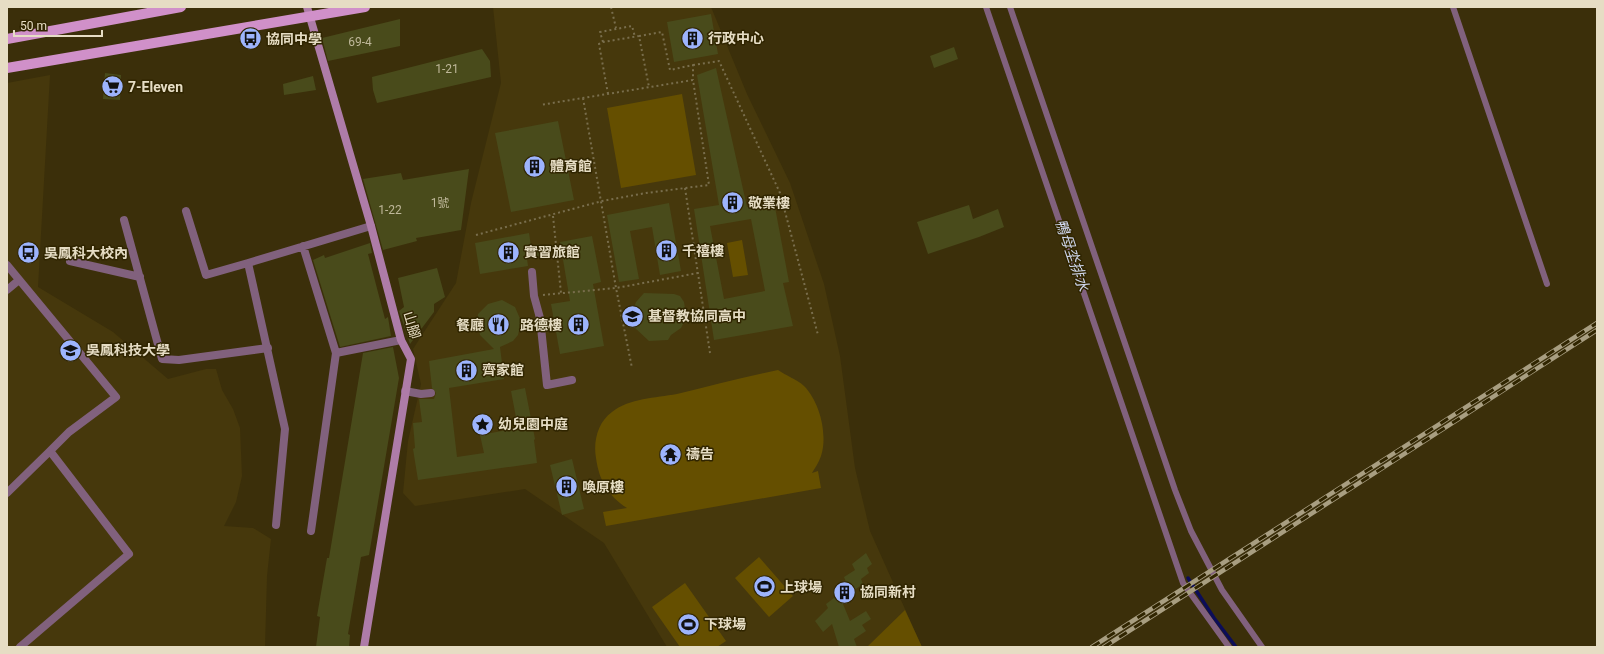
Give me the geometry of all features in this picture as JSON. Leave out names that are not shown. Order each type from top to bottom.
[{"type":"main road","points":[[7,39],[181,7]]},
{"type":"main road","points":[[7,68],[310,18],[365,7]]},
{"type":"street","name":"山腳","points":[[307,7],[371,226],[401,340],[410,359],[364,647]]},
{"type":"street","points":[[186,211],[206,275],[371,226]]},
{"type":"street","points":[[124,220],[162,359],[179,360],[268,348]]},
{"type":"street","points":[[303,246],[336,353],[311,531]]},
{"type":"street","points":[[70,261],[140,277]]},
{"type":"street","points":[[248,263],[285,429],[276,525]]},
{"type":"street","points":[[7,265],[116,397],[69,432],[7,493]]},
{"type":"street","points":[[532,272],[534,296],[540,318],[547,385],[572,380]]},
{"type":"street","points":[[7,290],[19,280]]},
{"type":"street","points":[[336,353],[401,340]]},
{"type":"street","points":[[405,391],[421,394],[430,393]]},
{"type":"street","points":[[20,647],[129,554],[50,451]]},
{"type":"lane","points":[[986,7],[1183,583],[1229,647]]},
{"type":"lane","points":[[1010,7],[1175,490],[1191,531],[1222,590],[1262,647]]},
{"type":"lane","points":[[1453,7],[1547,284]]},
{"type":"path","points":[[612,7],[616,28]]},
{"type":"path","points":[[603,42],[600,32],[616,28],[632,26],[635,37]]},
{"type":"path","points":[[608,94],[599,44],[603,42],[662,32],[670,70],[719,61],[780,194],[818,335]]},
{"type":"path","points":[[639,36],[649,87]]},
{"type":"path","points":[[476,235],[552,216],[602,201],[709,185],[693,80],[694,65]]},
{"type":"path","points":[[540,105],[693,80]]},
{"type":"path","points":[[583,98],[616,288],[632,368]]},
{"type":"path","points":[[685,188],[710,353]]},
{"type":"path","points":[[552,216],[561,293]]},
{"type":"path","points":[[534,296],[616,288],[698,273]]},
{"type":"shaded area","name":"基督教協同高中","points":[[493,7],[711,7],[747,94],[790,183],[824,284],[840,356],[855,468],[870,531],[922,647],[667,647],[604,543],[525,489],[415,506],[403,493],[408,441],[421,384],[413,349],[456,283],[471,203],[501,83]]},
{"type":"shaded area","name":"吳鳳科技大學","points":[[50,75],[38,287],[113,332],[168,379],[206,369],[216,369],[222,390],[233,409],[240,428],[242,476],[236,502],[224,526],[253,528],[271,539],[267,576],[265,647],[7,647],[7,83]]},
{"type":"shaded area","points":[[682,94],[696,175],[621,188],[607,108]]},
{"type":"shaded area","points":[[742,240],[748,275],[733,277],[727,243]]},
{"type":"shaded area","points":[[778,370],[804,386],[810,393],[818,410],[824,438],[820,458],[812,473],[818,471],[821,488],[606,526],[603,512],[627,508],[610,493],[602,480],[597,466],[595,452],[596,439],[600,426],[607,416],[619,407],[635,401],[677,394]]},
{"type":"shaded area","name":"上球場","points":[[759,557],[793,596],[769,617],[735,578]]},
{"type":"shaded area","name":"下球場","points":[[685,583],[726,641],[717,647],[680,647],[652,607]]},
{"type":"shaded area","points":[[905,610],[922,647],[867,647]]},
{"type":"building","name":"行政中心","points":[[711,14],[718,54],[674,62],[667,22]]},
{"type":"building","points":[[400,19],[400,46],[328,61],[322,38]]},
{"type":"building","points":[[954,47],[958,59],[934,68],[930,56]]},
{"type":"building","points":[[482,49],[490,61],[491,77],[377,103],[373,90],[372,77]]},
{"type":"building","name":"敬業樓","points":[[716,68],[747,207],[774,202],[789,282],[783,283],[793,326],[714,340],[694,209],[719,205],[697,75]],"holes":[[[751,219],[765,291],[724,299],[710,226]]]},
{"type":"building","name":"7-Eleven","points":[[105,73],[121,75],[120,100],[103,99]]},
{"type":"building","points":[[313,76],[316,90],[284,95],[283,84]]},
{"type":"building","name":"體育館","points":[[558,121],[574,200],[511,212],[495,133]]},
{"type":"building","points":[[469,169],[461,230],[416,238],[417,241],[383,250],[363,179],[401,173],[403,180]]},
{"type":"building","name":"千禧樓","points":[[669,203],[681,271],[660,275],[652,227],[630,231],[639,279],[619,282],[607,215]]},
{"type":"building","points":[[969,205],[973,219],[998,209],[1004,227],[928,254],[917,222]]},
{"type":"building","name":"實習旅館","points":[[529,233],[531,246],[540,244],[542,256],[527,259],[528,266],[480,274],[475,243]]},
{"type":"building","points":[[592,236],[601,282],[593,284],[604,346],[560,354],[551,304],[570,301],[560,242]]},
{"type":"building","points":[[370,243],[372,253],[368,254],[385,319],[388,317],[391,336],[340,347],[313,260],[324,255],[325,258]]},
{"type":"building","points":[[437,268],[445,297],[434,304],[434,312],[410,344],[399,311],[404,307],[398,278]]},
{"type":"building","points":[[644,293],[674,294],[680,296],[684,302],[686,315],[684,322],[681,328],[671,335],[668,340],[649,341],[634,327],[632,315],[634,307],[636,302]]},
{"type":"building","points":[[502,300],[515,307],[521,321],[518,335],[513,341],[500,347],[504,379],[449,388],[457,457],[484,453],[480,435],[518,428],[511,391],[525,388],[535,439],[537,463],[418,480],[413,449],[415,448],[413,423],[422,422],[419,399],[434,399],[436,393],[432,388],[429,361],[494,349],[480,335],[477,321],[478,314],[488,304]]},
{"type":"building","points":[[393,347],[399,378],[369,555],[361,557],[348,634],[350,635],[349,647],[316,647],[320,617],[317,616],[327,558],[329,558],[363,353]]},
{"type":"building","name":"喚原樓","points":[[572,459],[584,509],[562,515],[550,465]]},
{"type":"building","points":[[866,553],[872,564],[867,568],[869,573],[861,579],[863,584],[850,593],[853,595],[843,604],[850,621],[866,611],[871,619],[862,625],[866,631],[854,639],[857,647],[839,647],[832,624],[823,632],[815,621],[828,608],[826,604],[838,595],[835,590],[846,582],[844,577],[855,570],[852,564]]},
{"type":"waterway","name":"鴨母坔排水","points":[[1188,578],[1214,618],[1236,647]]},
{"type":"railway","points":[[1092,647],[1597,323]]},
{"type":"railway","points":[[1104,647],[1597,330]]},
{"type":"place","name":"行政中心","points":[[693,38]]},
{"type":"place","name":"協同中學","points":[[251,39]]},
{"type":"place","name":"7-Eleven","points":[[112,87]]},
{"type":"place","name":"體育館","points":[[535,166]]},
{"type":"place","name":"敬業樓","points":[[732,203]]},
{"type":"place","name":"千禧樓","points":[[667,251]]},
{"type":"place","name":"實習旅館","points":[[509,252]]},
{"type":"place","name":"吳鳳科大校內","points":[[28,253]]},
{"type":"place","name":"基督教協同高中","points":[[633,316]]},
{"type":"place","name":"餐廳","points":[[499,325]]},
{"type":"place","name":"路德樓","points":[[578,325]]},
{"type":"place","name":"吳鳳科技大學","points":[[71,350]]},
{"type":"place","name":"齊家館","points":[[466,370]]},
{"type":"place","name":"幼兒園中庭","points":[[483,424]]},
{"type":"place","name":"禱告","points":[[671,454]]},
{"type":"place","name":"喚原樓","points":[[567,487]]},
{"type":"place","name":"上球場","points":[[764,587]]},
{"type":"place","name":"協同新村","points":[[844,592]]},
{"type":"place","name":"下球場","points":[[689,624]]}]
